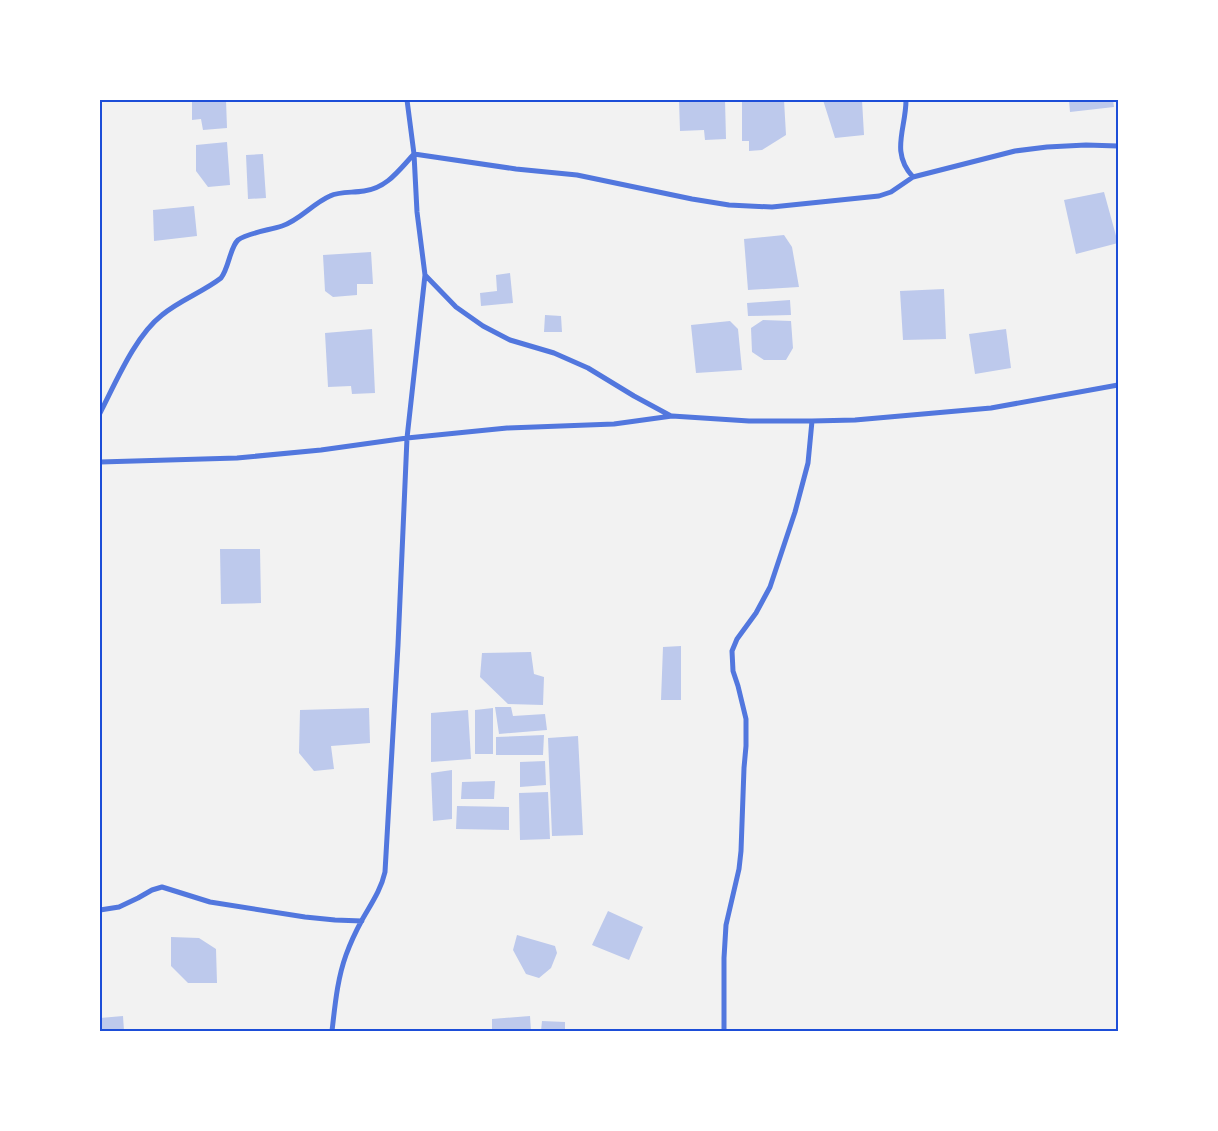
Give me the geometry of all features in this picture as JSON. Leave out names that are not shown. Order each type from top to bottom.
[{"type":"street","points":[[332,1031],[337,989],[346,955],[379,891],[385,872],[407,438],[425,275],[417,212],[414,154],[407,100]]},
{"type":"street","points":[[906,100],[900,149],[906,170],[913,177]]},
{"type":"street","points":[[414,154],[516,169],[577,175],[729,205],[772,207],[879,196],[891,192],[913,177],[1015,151],[1086,145],[1118,146]]},
{"type":"street","points":[[100,413],[149,326],[162,314],[221,278],[232,251],[239,240],[246,236],[288,224],[330,196],[377,189],[393,177],[414,154]]},
{"type":"street","points":[[425,275],[456,307],[483,326],[510,340],[554,353],[588,368],[672,416]]},
{"type":"street","points":[[100,462],[238,458],[507,428],[614,424],[672,416],[749,421],[855,420],[991,408],[1118,385]]},
{"type":"street","points":[[724,1031],[726,925],[742,851],[746,746],[746,719],[733,671],[732,650],[737,639],[756,614],[770,587],[795,512],[808,463],[812,421]]},
{"type":"street","points":[[100,910],[119,906],[162,887],[210,902],[335,920],[362,921]]},
{"type":"building","points":[[192,100],[226,100],[227,128],[203,130],[201,119],[192,120]]},
{"type":"building","points":[[679,100],[725,100],[726,139],[705,140],[704,130],[680,131]]},
{"type":"building","points":[[742,100],[784,100],[786,135],[762,150],[749,151],[749,141],[742,141]]},
{"type":"building","points":[[823,100],[862,100],[864,135],[835,138]]},
{"type":"building","points":[[1069,100],[1113,100],[1114,107],[1070,112]]},
{"type":"building","points":[[227,142],[230,185],[208,187],[196,171],[196,145]]},
{"type":"building","points":[[263,154],[266,198],[248,199],[246,155]]},
{"type":"building","points":[[1104,192],[1118,243],[1076,254],[1064,200]]},
{"type":"building","points":[[194,206],[197,236],[154,241],[153,210]]},
{"type":"building","points":[[784,235],[792,247],[799,287],[748,290],[744,239]]},
{"type":"building","points":[[371,252],[373,284],[357,284],[357,295],[333,297],[325,291],[323,255]]},
{"type":"building","points":[[510,273],[513,303],[481,306],[480,293],[497,291],[496,275]]},
{"type":"building","points":[[944,289],[946,339],[903,340],[900,291]]},
{"type":"building","points":[[790,300],[791,315],[748,316],[747,303]]},
{"type":"building","points":[[545,315],[561,316],[562,332],[544,332]]},
{"type":"building","points":[[763,320],[791,321],[793,348],[786,360],[764,360],[752,352],[751,328]]},
{"type":"building","points":[[730,321],[738,329],[742,370],[696,373],[691,325]]},
{"type":"building","points":[[372,329],[375,393],[352,394],[351,386],[328,387],[325,333]]},
{"type":"building","points":[[1006,329],[1011,368],[975,374],[969,334]]},
{"type":"building","points":[[220,549],[260,549],[261,603],[221,604]]},
{"type":"building","points":[[681,646],[681,700],[661,700],[663,647]]},
{"type":"building","points":[[531,652],[534,674],[544,677],[543,705],[508,704],[480,677],[482,653]]},
{"type":"building","points":[[495,707],[511,707],[513,716],[545,714],[547,730],[499,734]]},
{"type":"building","points":[[369,708],[370,743],[331,746],[334,769],[314,771],[299,753],[300,710]]},
{"type":"building","points":[[493,708],[493,754],[475,754],[475,710]]},
{"type":"building","points":[[468,710],[471,759],[431,762],[431,713]]},
{"type":"building","points":[[544,735],[543,755],[496,755],[496,737]]},
{"type":"building","points":[[578,736],[583,835],[552,836],[548,738]]},
{"type":"building","points":[[545,761],[546,785],[520,787],[520,762]]},
{"type":"building","points":[[452,770],[452,819],[433,821],[431,773]]},
{"type":"building","points":[[495,781],[494,799],[461,799],[462,782]]},
{"type":"building","points":[[548,792],[550,839],[520,840],[519,793]]},
{"type":"building","points":[[457,806],[509,807],[509,830],[456,829]]},
{"type":"building","points":[[608,911],[643,927],[629,960],[592,945]]},
{"type":"building","points":[[517,935],[555,946],[557,953],[551,968],[539,978],[526,974],[513,950]]},
{"type":"building","points":[[171,937],[199,938],[216,949],[217,983],[188,983],[171,966]]},
{"type":"building","points":[[123,1016],[124,1031],[100,1031],[100,1018]]},
{"type":"building","points":[[530,1016],[531,1031],[492,1031],[492,1019]]},
{"type":"building","points":[[542,1021],[565,1022],[565,1031],[541,1031]]}]
